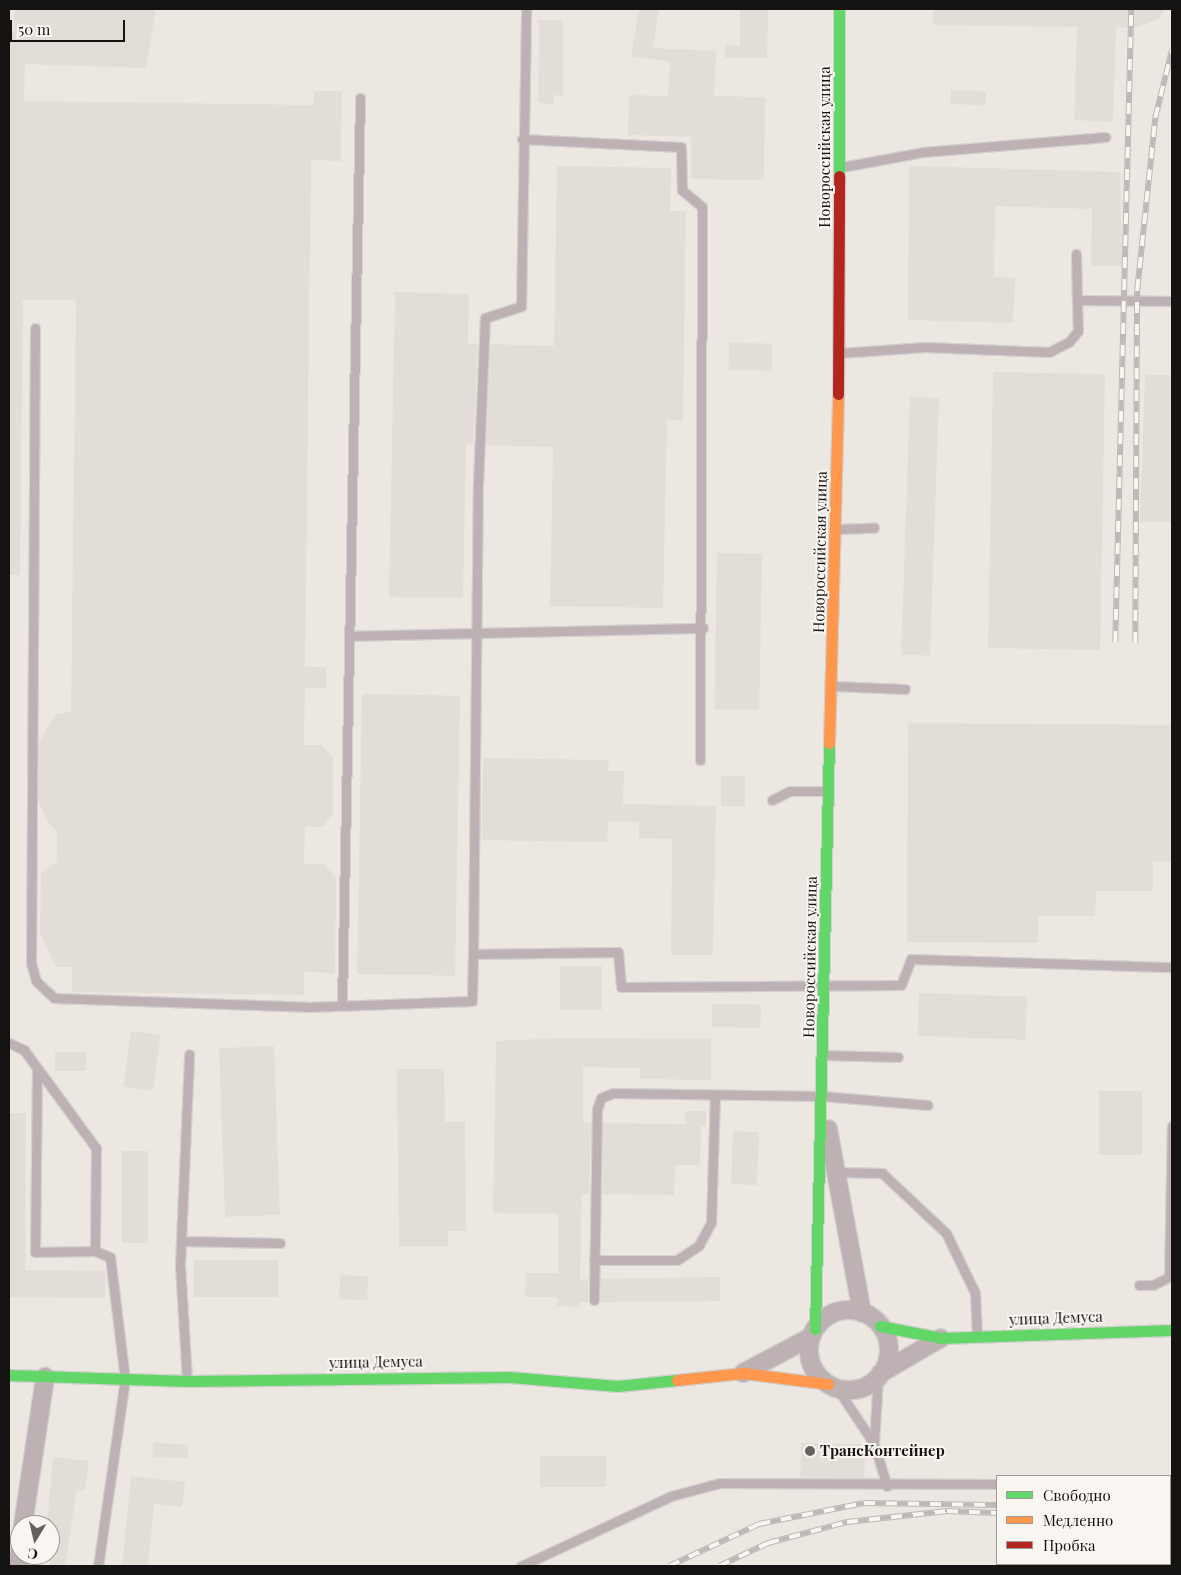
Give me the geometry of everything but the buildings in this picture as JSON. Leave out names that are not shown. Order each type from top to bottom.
[{"type":"street","name":"Новороссийская улица","points":[[813,1333],[822,1096],[839,353],[841,167],[839,9]]},
{"type":"street","points":[[822,1096],[862,1313]]},
{"type":"street","points":[[743,1373],[813,1333],[836,1313],[862,1313],[880,1326],[888,1345],[879,1375]]},
{"type":"street","name":"улица Демуса","points":[[880,1326],[941,1338],[1172,1330]]},
{"type":"street","points":[[813,1333],[812,1364],[832,1386],[863,1388],[879,1375],[941,1338]]},
{"type":"street","name":"улица Демуса","points":[[9,1375],[187,1380],[509,1377],[618,1386],[743,1373],[832,1386]]},
{"type":"street","points":[[25,1515],[45,1377]]},
{"type":"lane","points":[[35,328],[29,910],[30,963],[36,981],[54,998],[307,1007],[342,1003],[472,1001],[477,634],[485,318],[521,306],[522,139],[526,9]]},
{"type":"lane","points":[[342,1003],[360,98]]},
{"type":"lane","points":[[841,167],[923,152],[1105,137]]},
{"type":"lane","points":[[522,139],[682,147],[682,190],[702,207],[703,628],[700,760]]},
{"type":"lane","points":[[839,353],[925,347],[1049,352],[1069,342],[1078,331],[1076,254]]},
{"type":"lane","points":[[1077,300],[1172,301]]},
{"type":"lane","points":[[835,529],[874,528]]},
{"type":"lane","points":[[349,636],[703,628]]},
{"type":"lane","points":[[832,686],[905,689]]},
{"type":"lane","points":[[772,800],[790,791],[829,791]]},
{"type":"lane","points":[[473,954],[618,952],[621,987],[824,984],[901,985],[911,959],[1172,967]]},
{"type":"lane","points":[[9,1043],[24,1050],[96,1148],[95,1251]]},
{"type":"lane","points":[[187,1380],[181,1241],[189,1054]]},
{"type":"lane","points":[[823,1055],[898,1057]]},
{"type":"lane","points":[[37,1068],[35,1252],[95,1251],[110,1257],[125,1379],[98,1566]]},
{"type":"lane","points":[[594,1300],[597,1109],[601,1098],[613,1093],[715,1097],[822,1096],[928,1105]]},
{"type":"lane","points":[[594,1260],[677,1260],[699,1245],[711,1222],[715,1097]]},
{"type":"lane","points":[[1139,1285],[1153,1285],[1171,1277],[1172,1126]]},
{"type":"lane","points":[[835,1172],[882,1173],[946,1233],[975,1293],[978,1336]]},
{"type":"lane","points":[[181,1241],[280,1243]]},
{"type":"lane","points":[[874,1444],[879,1375]]},
{"type":"lane","points":[[832,1386],[874,1444],[887,1486]]},
{"type":"lane","points":[[521,1566],[671,1496],[720,1483],[887,1486],[996,1484]]},
{"type":"shaded area","points":[[9,9],[1172,9],[1172,1566],[9,1566]]},
{"type":"railway","points":[[1115,642],[1131,9]]},
{"type":"railway","points":[[1135,643],[1137,290],[1155,118],[1172,49]]},
{"type":"railway","points":[[669,1566],[759,1524],[864,1503],[996,1505]]},
{"type":"railway","points":[[719,1566],[768,1543],[847,1522],[947,1511],[996,1513]]},
{"type":"traffic: fast","points":[[839,9],[839,176]]},
{"type":"traffic: fast","points":[[815,1329],[829,743]]},
{"type":"traffic: fast","points":[[880,1326],[941,1338],[1172,1330]]},
{"type":"traffic: fast","points":[[9,1375],[187,1381],[509,1377],[618,1386],[677,1380]]},
{"type":"traffic: slow","points":[[829,743],[838,394]]},
{"type":"traffic: slow","points":[[677,1380],[743,1373],[828,1384]]},
{"type":"traffic: jam","points":[[838,394],[839,176]]},
{"type":"place","name":"ТрансКонтейнер","points":[[810,1451]]}]
